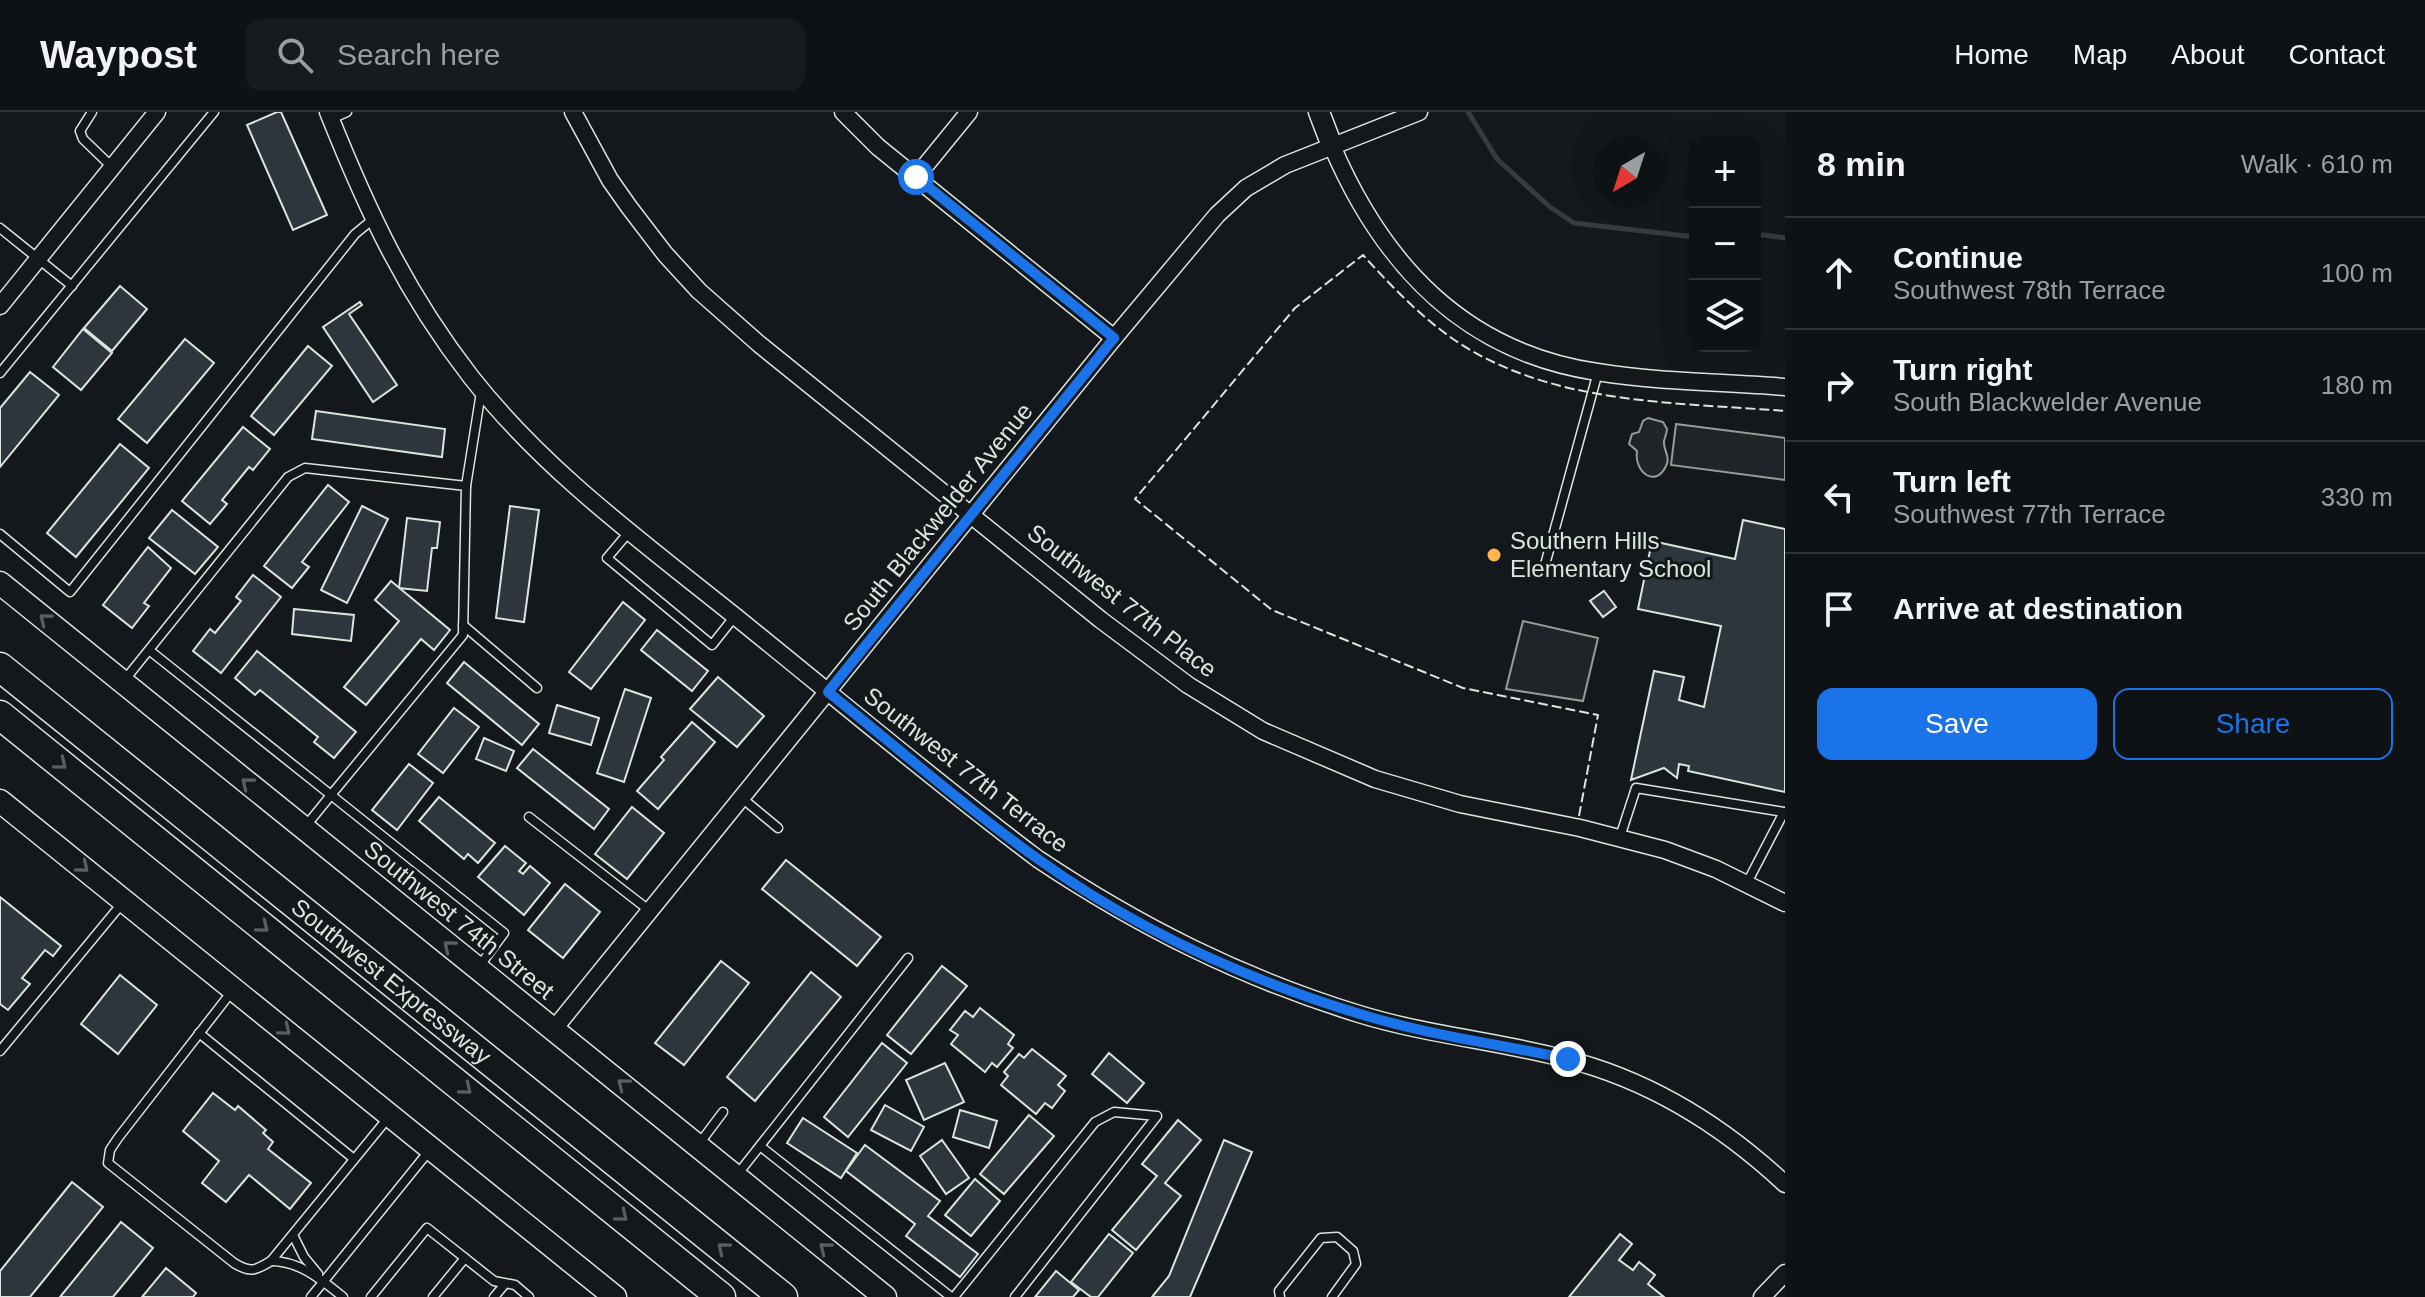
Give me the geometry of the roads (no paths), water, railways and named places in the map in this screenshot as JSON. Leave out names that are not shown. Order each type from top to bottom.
[{"type":"highway","name":"Southwest Expressway","points":[[0,667],[783,1297]]},
{"type":"highway","name":"Southwest Expressway","points":[[0,715],[721,1297]]},
{"type":"main road","name":"Southwest 74th Street","points":[[0,583],[885,1297]]},
{"type":"main road","points":[[0,801],[615,1297]]},
{"type":"street","points":[[0,306],[157,112]]},
{"type":"street","name":"Southwest 77th Place","points":[[573,112],[622,198],[650,236],[699,291],[759,344],[1152,660],[1225,709],[1263,731],[1338,764],[1420,794],[1620,837],[1665,850],[1747,883],[1785,903]]},
{"type":"street","points":[[843,112],[878,147],[1114,338]]},
{"type":"street","points":[[916,177],[969,112]]},
{"type":"street","points":[[1319,112],[1347,181],[1372,226],[1391,252],[1436,299],[1458,316],[1514,348],[1549,362],[1598,372],[1785,387]]},
{"type":"street","name":"South Blackwelder Avenue","points":[[554,1029],[1114,338],[1227,204],[1246,188],[1285,165],[1419,112]]},
{"type":"street","name":"Southwest 77th Terrace","points":[[335,114],[372,220],[410,289],[481,390],[544,456],[630,531],[1038,859],[1163,936],[1271,984],[1362,1015],[1568,1059],[1616,1074],[1704,1120],[1785,1184]]},
{"type":"street","points":[[1762,1297],[1785,1273]]},
{"type":"lane","points":[[92,112],[80,131],[83,139],[113,167]]},
{"type":"lane","points":[[0,373],[214,112]]},
{"type":"lane","points":[[0,534],[70,592],[355,234],[372,220]]},
{"type":"lane","points":[[0,228],[72,286]]},
{"type":"lane","points":[[1543,572],[1598,372]]},
{"type":"lane","points":[[304,828],[463,635],[466,486],[481,390]]},
{"type":"lane","points":[[123,683],[288,477],[305,468],[466,486]]},
{"type":"lane","points":[[630,531],[607,558],[712,645],[735,616]]},
{"type":"lane","points":[[463,625],[537,688]]},
{"type":"lane","points":[[149,650],[504,933],[477,969]]},
{"type":"lane","points":[[1620,837],[1636,788],[1784,812],[1747,883]]},
{"type":"lane","points":[[742,798],[778,828]]},
{"type":"lane","points":[[529,817],[650,911]]},
{"type":"lane","points":[[1,1048],[125,901]]},
{"type":"lane","points":[[737,1175],[908,958]]},
{"type":"lane","points":[[234,989],[118,1138],[110,1150],[108,1163],[241,1267],[256,1271],[271,1261],[391,1114]]},
{"type":"lane","points":[[199,1033],[354,1159]]},
{"type":"lane","points":[[698,1144],[723,1112]]},
{"type":"lane","points":[[760,1146],[952,1297],[1095,1122],[1114,1112],[1157,1116],[1015,1297]]},
{"type":"lane","points":[[311,1297],[432,1147]]},
{"type":"lane","points":[[371,1297],[427,1228],[494,1281],[515,1285],[529,1297]]},
{"type":"lane","points":[[293,1235],[304,1257],[324,1281],[343,1297]]},
{"type":"lane","points":[[1280,1297],[1279,1291],[1321,1238],[1337,1237],[1353,1251],[1356,1264],[1332,1297]]},
{"type":"lane","points":[[433,1297],[465,1258]]},
{"type":"lane","points":[[271,1261],[292,1263],[324,1281]]},
{"type":"lane","points":[[494,1297],[505,1284]]},
{"type":"waterway","points":[[1468,112],[1497,159],[1550,207],[1574,223],[1689,236]]},
{"type":"waterway","points":[[1761,235],[1785,238]]},
{"type":"place","name":"Southern Hills Elementary School","points":[[1494,555]]}]
